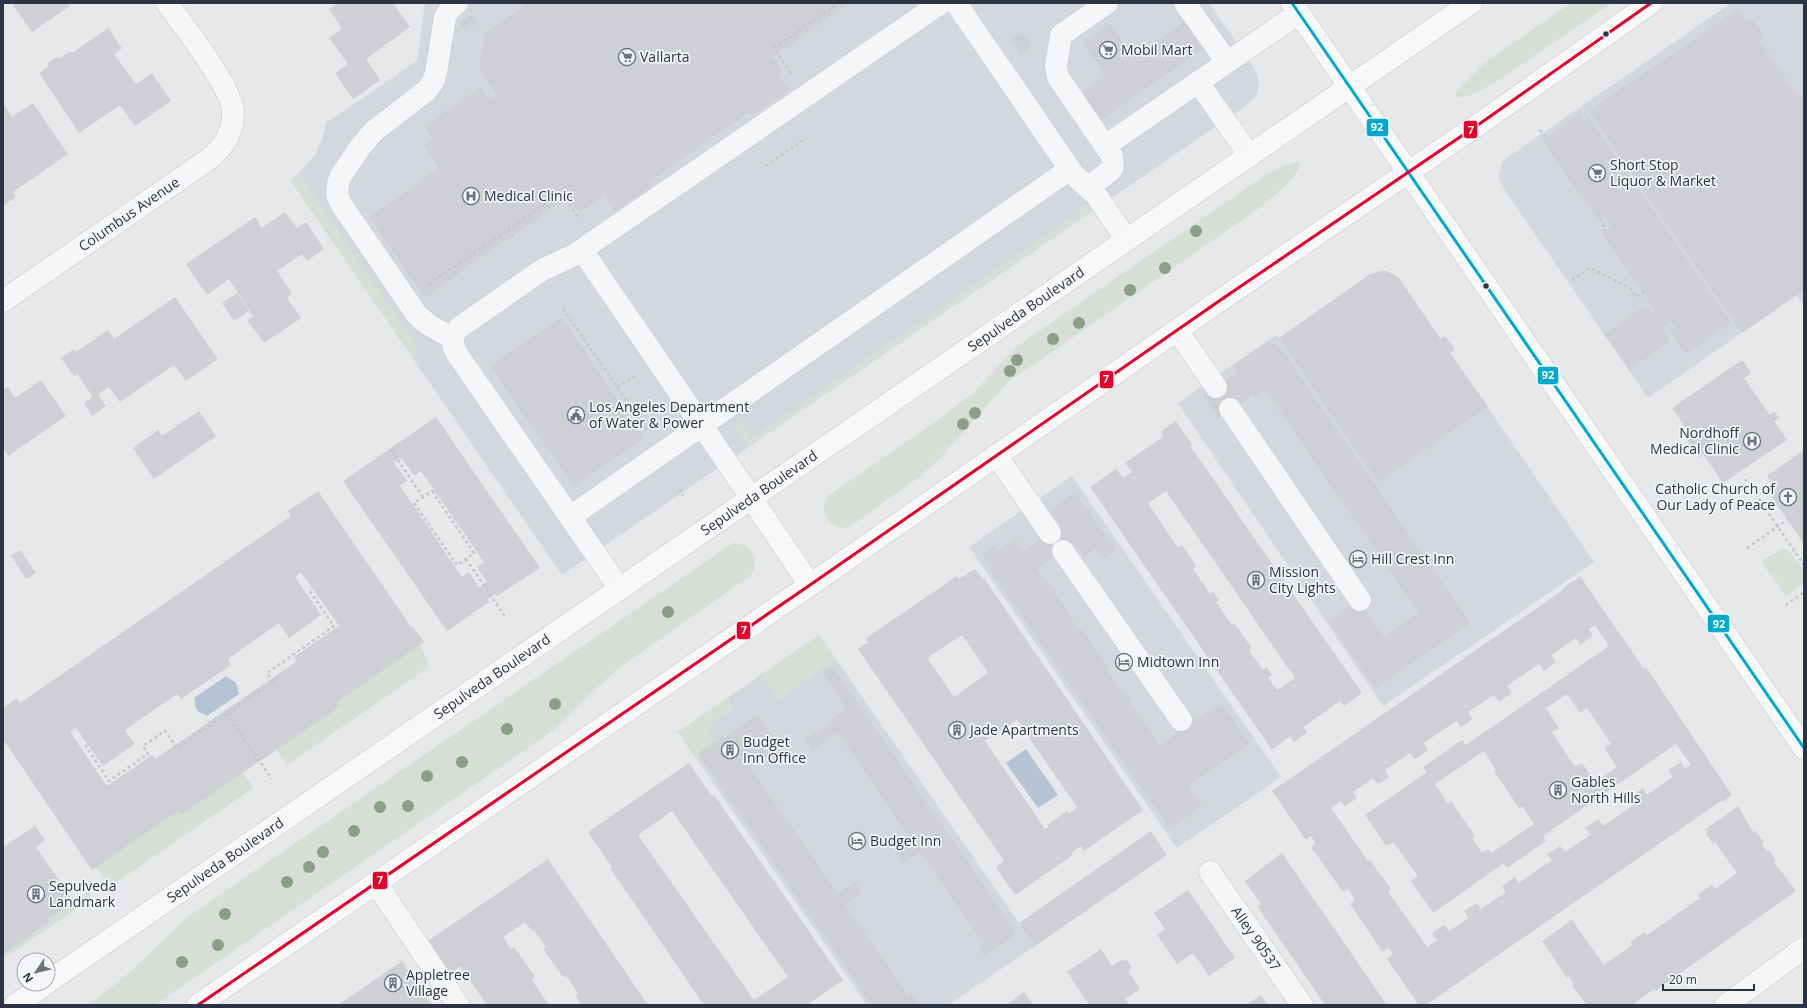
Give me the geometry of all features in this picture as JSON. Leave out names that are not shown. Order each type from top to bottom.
[{"type":"main road","name":"Sepulveda Boulevard","points":[[56,977],[1471,3]]},
{"type":"main road","points":[[198,1005],[810,585],[1177,330],[1485,120],[1651,3]]},
{"type":"main road","points":[[1296,8],[1804,748]]},
{"type":"main road","points":[[752,499],[810,585]]},
{"type":"main road","name":"Sepulveda Boulevard","points":[[15,1005],[34,992]]},
{"type":"street","name":"Columbus Avenue","points":[[3,301],[214,155],[229,135],[234,110],[229,96],[167,3]]},
{"type":"street","points":[[457,3],[450,9],[445,17],[436,73],[430,87],[367,138],[340,177],[336,189],[341,204],[417,315],[430,326],[452,338],[457,354],[620,589]]},
{"type":"street","points":[[452,338],[460,327],[542,270],[569,258],[582,250],[941,3]]},
{"type":"street","points":[[956,3],[1074,175],[1089,187],[1096,195],[1127,240]]},
{"type":"street","points":[[1089,187],[1108,173],[1113,166],[1112,156],[1060,81],[1056,66],[1061,35],[1107,3]]},
{"type":"street","points":[[1186,3],[1227,62]]},
{"type":"street","points":[[1105,146],[1227,62],[1296,8]]},
{"type":"street","points":[[1198,82],[1250,156]]},
{"type":"street","points":[[570,517],[1070,169]]},
{"type":"street","points":[[582,250],[752,499]]},
{"type":"street","points":[[1177,330],[1216,387]]},
{"type":"street","points":[[1230,409],[1360,600]]},
{"type":"street","points":[[996,455],[1050,532]]},
{"type":"street","points":[[1063,551],[1181,720]]},
{"type":"street","name":"Alley 90537","points":[[1210,872],[1302,1005]]},
{"type":"street","points":[[376,883],[458,1005]]},
{"type":"street","points":[[1726,1005],[1804,948]]},
{"type":"path","points":[[786,79],[792,74],[774,48],[839,3]]},
{"type":"path","points":[[1540,130],[1546,138]]},
{"type":"path","points":[[766,166],[806,138]]},
{"type":"path","points":[[424,287],[562,193],[580,220],[587,216]]},
{"type":"path","points":[[1601,218],[1605,231]]},
{"type":"path","points":[[508,230],[513,236]]},
{"type":"path","points":[[1572,280],[1590,268],[1630,288],[1636,297],[1646,290]]},
{"type":"path","points":[[563,309],[647,431]]},
{"type":"path","points":[[617,387],[640,372]]},
{"type":"path","points":[[391,450],[423,497]]},
{"type":"path","points":[[1745,479],[1804,565]]},
{"type":"path","points":[[679,489],[683,496]]},
{"type":"path","points":[[432,491],[474,553],[457,565],[414,503],[423,497],[432,491]]},
{"type":"path","points":[[1747,548],[1787,520]]},
{"type":"path","points":[[466,559],[506,618]]},
{"type":"path","points":[[85,745],[109,781],[148,754],[143,746],[165,731],[177,748],[227,714],[273,682],[266,673],[334,626],[309,590]]},
{"type":"path","points":[[1786,605],[1804,592]]},
{"type":"path","points":[[227,714],[272,779]]},
{"type":"shaded area","points":[[425,3],[1209,3],[1254,68],[1258,77],[1259,85],[1256,96],[1247,105],[562,575],[291,181],[316,154],[323,137],[326,123],[417,61]]},
{"type":"shaded area","points":[[1571,3],[1612,3],[1491,85],[1469,96],[1456,96],[1455,92],[1484,63]]},
{"type":"shaded area","points":[[1731,3],[1804,3],[1804,306],[1796,295],[1648,398],[1502,186],[1498,177],[1503,162],[1508,157]]},
{"type":"shaded area","points":[[1297,162],[1300,164],[1294,177],[1255,211],[1007,383],[941,457],[922,475],[849,527],[842,528],[836,526],[827,518],[824,507],[825,501],[829,495],[941,418],[974,392],[1015,349],[1026,340],[1267,174],[1283,166]]},
{"type":"shaded area","points":[[299,174],[415,342],[418,349],[414,359],[291,181]]},
{"type":"shaded area","points":[[1084,202],[1092,211],[748,447],[735,427],[741,422],[752,438],[1081,211],[1078,207]]},
{"type":"shaded area","points":[[1380,271],[1386,271],[1398,277],[1594,562],[1383,706],[1178,403],[1276,335],[1279,338],[1369,275]]},
{"type":"shaded area","name":"Midtown Inn","points":[[1072,476],[1281,777],[1177,848],[969,547]]},
{"type":"shaded area","points":[[733,543],[745,546],[753,554],[755,565],[750,576],[616,670],[551,732],[155,1005],[88,1005],[128,974],[186,918]]},
{"type":"shaded area","points":[[1784,548],[1791,553],[1804,571],[1804,584],[1786,596],[1761,561]]},
{"type":"shaded area","name":"Budget Inn","points":[[819,635],[1035,946],[948,1005],[867,1005],[678,732]]},
{"type":"shaded area","points":[[819,635],[836,659],[778,700],[761,675]]},
{"type":"shaded area","points":[[419,642],[429,667],[287,765],[273,745]]},
{"type":"shaded area","points":[[727,698],[734,709],[707,727],[716,741],[699,753],[701,756],[696,759],[678,732]]},
{"type":"shaded area","points":[[240,768],[253,788],[111,886],[94,866]]},
{"type":"shaded area","points":[[88,892],[92,898],[3,959],[3,944],[47,920]]},
{"type":"water","points":[[226,676],[236,683],[239,694],[207,716],[199,712],[196,708],[194,698]]},
{"type":"water","points":[[1026,749],[1058,795],[1038,808],[1006,763]]},
{"type":"building","points":[[15,3],[68,3],[70,6],[32,32],[13,5]]},
{"type":"building","points":[[338,3],[393,3],[410,27],[366,59],[380,80],[353,99],[335,73],[348,64],[329,38],[342,29],[329,9]]},
{"type":"building","points":[[521,3],[850,3],[772,57],[782,72],[779,74],[790,89],[752,116],[750,112],[650,181],[653,185],[615,211],[604,195],[579,213],[568,197],[425,298],[369,217],[439,168],[424,145],[433,139],[424,126],[481,87],[490,100],[497,95],[479,67],[485,33],[523,7]]},
{"type":"building","points":[[1738,9],[1746,21],[1751,18],[1764,36],[1759,39],[1798,97],[1804,92],[1804,290],[1742,333],[1589,111]]},
{"type":"building","points":[[473,14],[478,23],[465,31],[460,22]]},
{"type":"building","points":[[1194,15],[1213,42],[1091,127],[1071,100],[1105,76],[1083,44],[1110,24],[1133,57]]},
{"type":"building","points":[[108,28],[122,48],[114,54],[136,84],[152,73],[171,101],[135,126],[120,105],[79,133],[39,73],[49,66],[47,64],[57,57],[58,59],[70,51],[72,53]]},
{"type":"building","points":[[1022,31],[1032,46],[1020,54],[1010,39]]},
{"type":"building","points":[[3,103],[12,117],[33,103],[68,154],[13,192],[16,197],[3,206]]},
{"type":"building","points":[[1580,114],[1584,121],[1589,118],[1731,323],[1686,354],[1670,331],[1676,327],[1671,321],[1662,328],[1671,341],[1629,370],[1604,334],[1646,305],[1651,313],[1655,310],[1602,233],[1611,226],[1604,216],[1598,220],[1542,140]]},
{"type":"building","points":[[285,212],[297,228],[306,222],[324,249],[307,261],[302,254],[277,271],[292,294],[287,298],[301,318],[264,343],[247,320],[253,316],[229,279],[207,295],[186,264],[255,217],[262,228]]},
{"type":"building","points":[[1380,271],[1386,271],[1398,277],[1440,339],[1445,336],[1455,350],[1450,353],[1488,407],[1378,482],[1279,338],[1369,275]]},
{"type":"building","points":[[237,293],[249,311],[234,321],[222,303]]},
{"type":"building","points":[[175,297],[218,359],[186,381],[174,365],[120,402],[109,387],[98,394],[106,406],[92,416],[84,403],[93,397],[77,374],[74,376],[61,358],[74,349],[76,352],[108,330],[114,339]]},
{"type":"building","points":[[561,317],[644,438],[574,487],[490,366]]},
{"type":"building","points":[[1269,341],[1271,345],[1274,342],[1280,351],[1282,350],[1470,623],[1375,689],[1328,621],[1353,604],[1362,604],[1384,637],[1419,613],[1265,390],[1255,397],[1253,394],[1218,418],[1203,396],[1238,372],[1233,365]]},
{"type":"building","points":[[1742,360],[1751,373],[1744,378],[1770,415],[1774,411],[1779,418],[1774,421],[1787,440],[1723,483],[1703,454],[1699,458],[1687,440],[1692,437],[1672,408]]},
{"type":"building","points":[[41,380],[66,416],[8,456],[3,448],[3,390],[8,387],[15,398]]},
{"type":"building","points":[[199,411],[216,436],[154,479],[133,448],[158,430],[162,436]]},
{"type":"building","points":[[436,417],[540,568],[497,596],[496,594],[487,599],[489,602],[447,631],[343,481]],"holes":[[[402,458],[414,476],[421,471],[484,562],[477,567],[487,582],[479,588],[469,572],[462,577],[400,486],[407,481],[394,463]]]},
{"type":"building","name":"Mission City Lights","points":[[1176,421],[1193,446],[1191,447],[1362,693],[1344,706],[1340,701],[1303,727],[1307,732],[1294,742],[1290,736],[1272,750],[1090,487],[1116,469],[1123,478],[1132,472],[1125,463],[1164,436],[1161,431]],"holes":[[[1166,491],[1295,678],[1277,690],[1268,678],[1272,675],[1267,667],[1263,670],[1249,650],[1252,648],[1234,623],[1232,625],[1216,602],[1219,600],[1213,592],[1210,594],[1193,569],[1196,566],[1182,545],[1178,548],[1148,503]]]},
{"type":"building","name":"Catholic Church of Our Lady of Peace","points":[[1804,450],[1804,544],[1767,490],[1773,485],[1767,476]]},
{"type":"building","points":[[318,491],[411,627],[412,626],[424,642],[337,702],[339,707],[181,815],[178,811],[92,870],[3,739],[3,708],[17,698],[20,703],[291,516],[288,511]],"holes":[[[301,572],[339,626],[294,657],[297,661],[155,759],[152,755],[107,786],[70,732],[76,728],[103,766],[135,744],[125,730],[177,694],[181,699],[231,665],[228,659],[279,623],[289,638],[321,615],[295,577]]]},
{"type":"building","points":[[1075,493],[1116,550],[1103,559],[1095,548],[1084,557],[1074,543],[1037,569],[1046,582],[1048,581],[1056,591],[1054,593],[1071,615],[1069,616],[1080,631],[1082,629],[1109,668],[1107,670],[1120,689],[1122,688],[1130,700],[1129,701],[1139,715],[1140,714],[1160,746],[1173,737],[1172,735],[1194,723],[1193,721],[1222,703],[1249,744],[1188,786],[1202,806],[1170,829],[990,570],[993,569],[982,554],[993,546],[997,551],[1015,539],[1023,551],[1061,525],[1051,510]]},
{"type":"building","points":[[20,550],[36,573],[26,579],[11,556]]},
{"type":"building","name":"Jade Apartments","points":[[975,569],[983,579],[984,578],[1143,810],[1084,851],[1081,846],[1071,853],[1073,855],[1015,895],[996,867],[1004,861],[858,649],[868,642],[865,639],[957,576],[959,579]],"holes":[[[962,635],[988,673],[954,697],[927,658]],[[1017,720],[1077,807],[1069,814],[1067,811],[1047,825],[1049,827],[1045,829],[985,741]]]},
{"type":"building","name":"Gables North Hills","points":[[1580,576],[1644,669],[1646,667],[1732,795],[1722,802],[1721,801],[1426,1005],[1419,1005],[1387,959],[1393,954],[1388,948],[1382,951],[1350,904],[1355,900],[1348,889],[1343,892],[1311,847],[1316,844],[1311,836],[1306,840],[1272,791],[1563,590],[1562,589]],"holes":[[[1595,625],[1609,646],[1466,745],[1462,740],[1423,767],[1427,772],[1365,815],[1386,846],[1393,842],[1418,876],[1411,881],[1433,913],[1504,863],[1507,868],[1546,841],[1543,836],[1676,744],[1691,765],[1685,768],[1681,762],[1668,770],[1673,777],[1647,795],[1643,788],[1630,797],[1635,804],[1603,826],[1598,819],[1585,828],[1590,835],[1565,852],[1560,846],[1547,854],[1552,860],[1519,883],[1515,877],[1502,886],[1506,892],[1481,909],[1477,903],[1464,911],[1469,918],[1449,931],[1444,925],[1432,933],[1437,940],[1427,947],[1388,891],[1391,889],[1370,860],[1368,861],[1331,808],[1341,801],[1345,806],[1357,798],[1353,792],[1373,778],[1378,784],[1389,777],[1385,770],[1410,753],[1415,759],[1428,750],[1424,743],[1456,721],[1461,727],[1473,719],[1468,712],[1494,695],[1499,702],[1512,693],[1507,686],[1539,664],[1544,671],[1556,662],[1551,655],[1576,638],[1580,645],[1593,636],[1589,629]],[[1567,694],[1580,713],[1587,708],[1611,744],[1604,748],[1617,767],[1595,782],[1582,763],[1575,767],[1552,732],[1559,728],[1546,708]],[[1484,751],[1496,770],[1494,771],[1519,808],[1522,806],[1534,824],[1491,853],[1488,849],[1482,853],[1472,838],[1475,836],[1451,801],[1448,804],[1435,784]]]},
{"type":"building","points":[[833,667],[1017,933],[984,956],[979,948],[984,944],[920,852],[902,864],[896,854],[913,842],[838,733],[820,744],[822,746],[813,752],[805,739],[832,723],[830,720],[846,708],[822,672]]},
{"type":"building","points":[[758,714],[774,738],[762,746],[768,755],[750,767],[838,894],[855,882],[862,893],[845,904],[908,996],[912,993],[918,1002],[914,1005],[872,1005],[698,753]]},
{"type":"building","points":[[689,763],[712,796],[714,795],[843,980],[807,1005],[704,1005],[610,868],[612,867],[588,832]],"holes":[[[672,811],[788,977],[754,1000],[638,835]]]},
{"type":"building","points":[[1738,806],[1754,833],[1756,831],[1764,842],[1762,844],[1767,851],[1769,850],[1776,861],[1774,862],[1796,891],[1655,991],[1654,989],[1632,1005],[1587,1005],[1572,986],[1574,985],[1569,976],[1567,978],[1542,941],[1572,920],[1604,965],[1632,945],[1630,942],[1645,932],[1647,935],[1700,898],[1697,895],[1712,885],[1715,889],[1737,873],[1715,842],[1713,844],[1706,834],[1708,832],[1706,829]]},
{"type":"building","name":"Sepulveda Landmark","points":[[35,826],[45,840],[36,847],[74,902],[47,920],[49,922],[3,954],[3,847]]},
{"type":"building","points":[[1151,831],[1167,855],[1035,946],[1019,923]]},
{"type":"building","points":[[1282,853],[1387,1005],[1325,1005],[1257,906],[1261,904],[1245,881]]},
{"type":"building","points":[[548,859],[648,1005],[581,1005],[575,996],[578,993],[566,976],[563,977],[543,949],[546,947],[534,930],[532,931],[525,922],[503,937],[511,949],[514,947],[535,977],[531,979],[549,1005],[487,1005],[460,966],[447,976],[425,943]]},
{"type":"building","points":[[1188,890],[1235,958],[1209,976],[1193,953],[1177,964],[1157,935],[1165,929],[1154,913]]},
{"type":"building","points":[[1101,949],[1112,966],[1121,960],[1126,959],[1132,968],[1128,971],[1140,989],[1125,999],[1129,1005],[1089,1005],[1067,972]]},
{"type":"building","name":"Appletree Village","points":[[402,961],[432,1005],[338,1005]]},
{"type":"building","points":[[1024,992],[1033,1005],[1006,1005]]},
{"type":"building","points":[[1261,995],[1268,1005],[1246,1005]]},
{"type":"transit line","name":"92","points":[[1292,3],[1804,748]]},
{"type":"transit line","name":"7","points":[[198,1005],[810,585],[1222,299],[1485,120],[1651,3]]},
{"type":"place","name":"Mobil Mart","points":[[1108,50]]},
{"type":"place","name":"Vallarta","points":[[627,57]]},
{"type":"place","name":"Short Stop Liquor & Market","points":[[1597,173]]},
{"type":"place","name":"Medical Clinic","points":[[471,196]]},
{"type":"place","name":"Los Angeles Department of Water & Power","points":[[576,415]]},
{"type":"place","name":"Nordhoff Medical Clinic","points":[[1752,441]]},
{"type":"place","name":"Catholic Church of Our Lady of Peace","points":[[1788,497]]},
{"type":"place","name":"Hill Crest Inn","points":[[1358,559]]},
{"type":"place","name":"Mission City Lights","points":[[1256,580]]},
{"type":"place","name":"Midtown Inn","points":[[1124,662]]},
{"type":"place","name":"Jade Apartments","points":[[957,730]]},
{"type":"place","name":"Budget Inn Office","points":[[730,750]]},
{"type":"place","name":"Gables North Hills","points":[[1558,790]]},
{"type":"place","name":"Budget Inn","points":[[857,841]]},
{"type":"place","name":"Sepulveda Landmark","points":[[36,894]]},
{"type":"place","name":"Appletree Village","points":[[393,983]]}]
